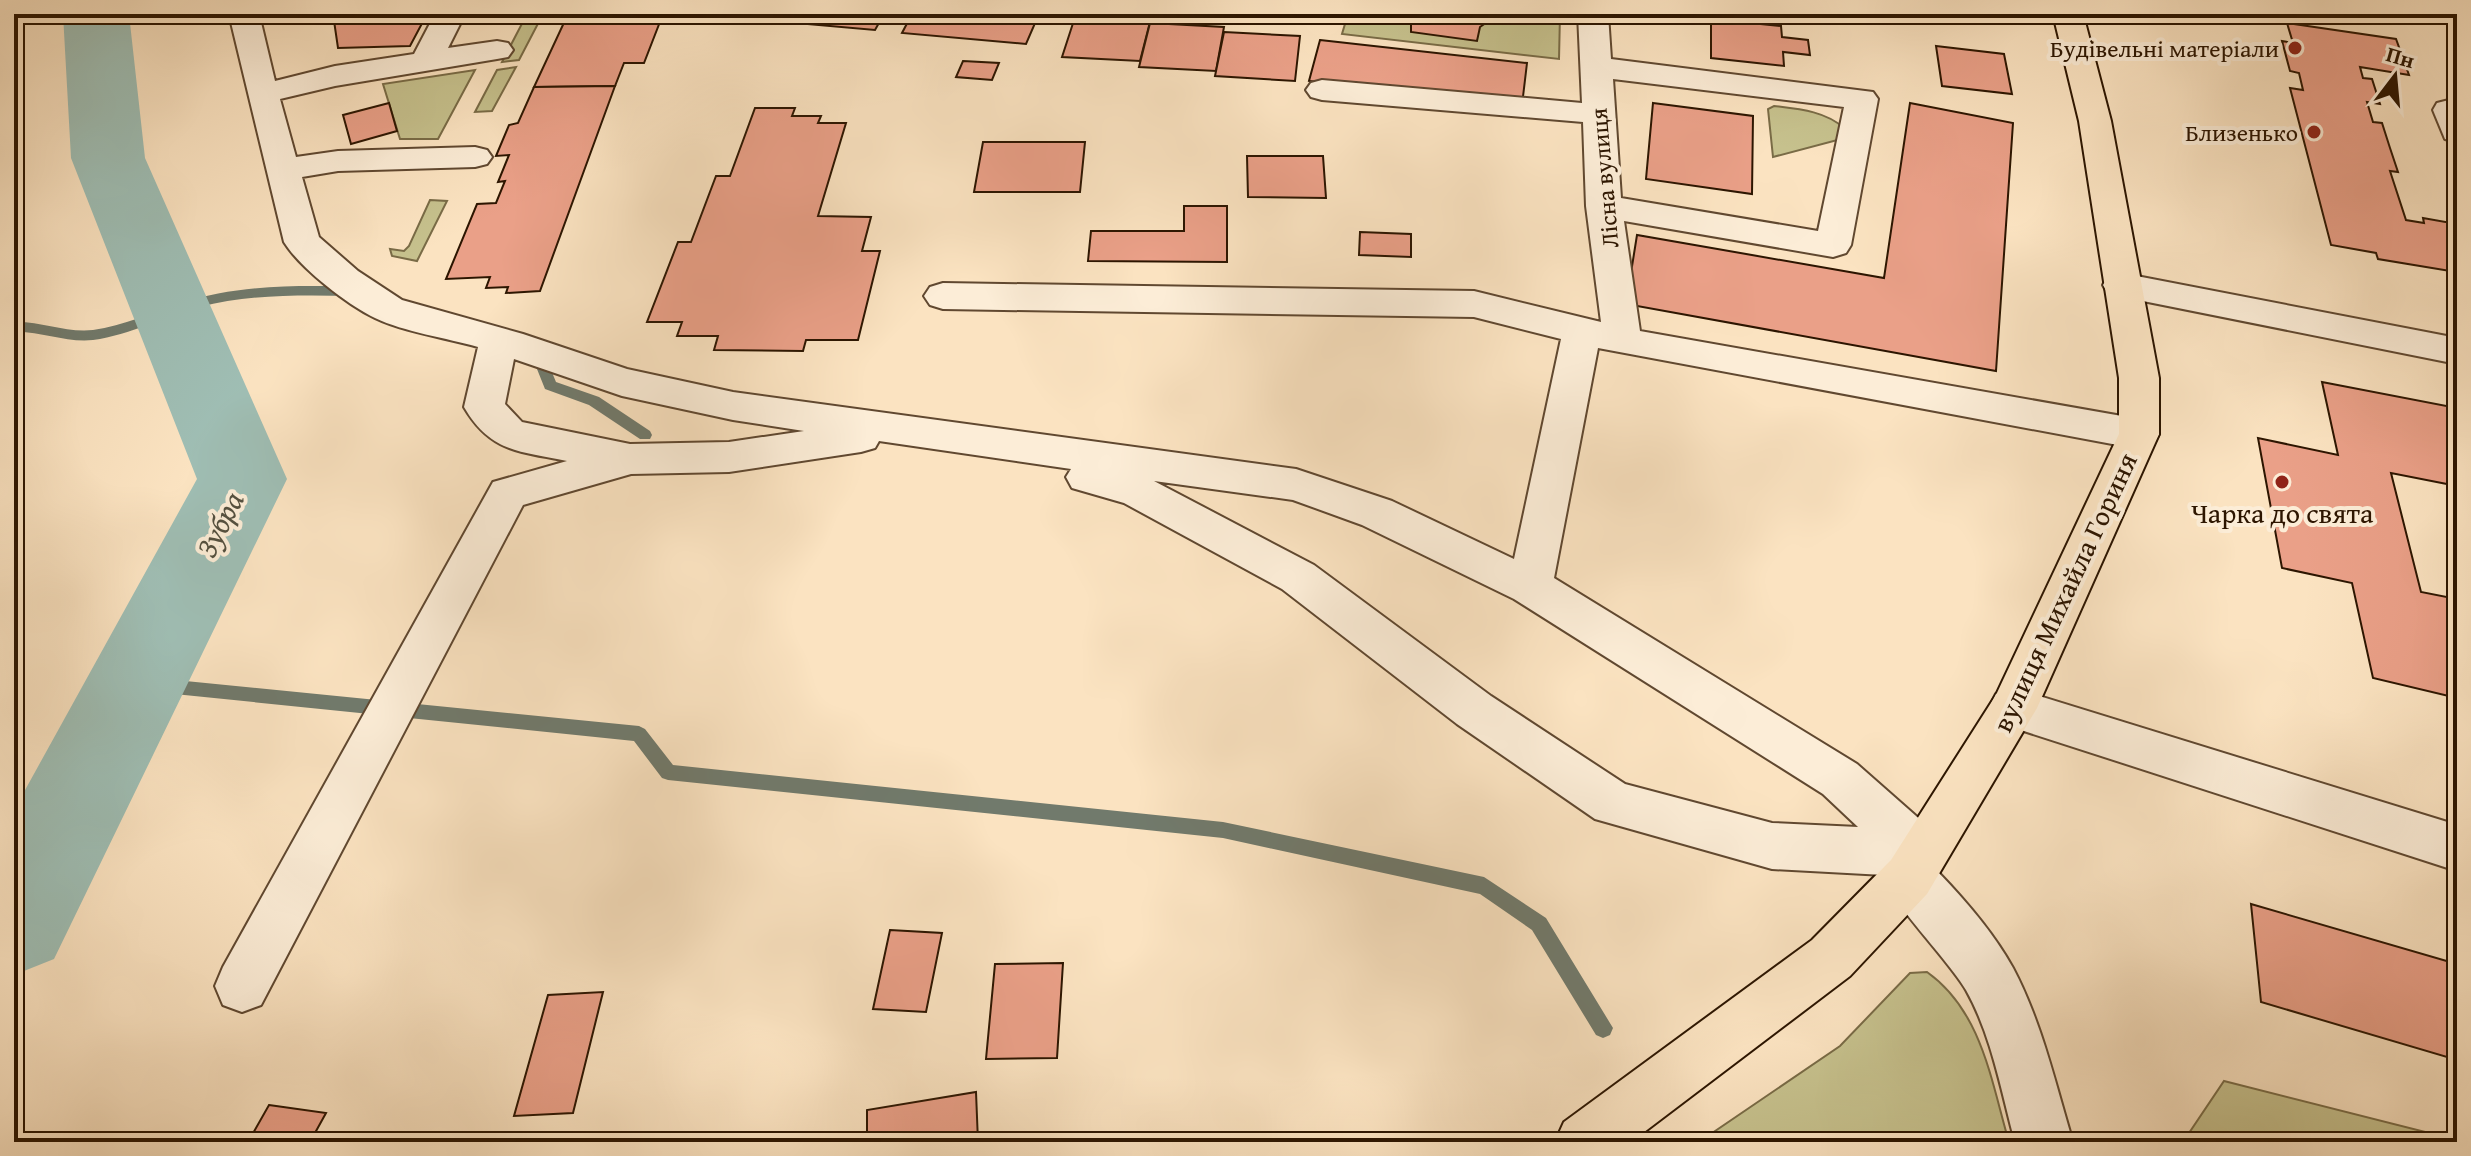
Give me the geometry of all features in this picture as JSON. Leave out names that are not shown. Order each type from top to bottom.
[{"type":"main road","name":"вулиця Михайла Гориня","points":[[1584,1142],[1831,958],[1916,866],[2013,708],[2139,434],[2139,378],[2095,121],[2068,14]]},
{"type":"street","points":[[244,14],[302,242],[345,280],[389,309],[499,340],[622,382],[733,406],[1296,485],[1377,513],[1530,586],[1840,779],[1916,866],[1947,918],[1984,970],[2006,1016],[2044,1142]]},
{"type":"street","points":[[424,64],[450,14]]},
{"type":"street","name":"Лісна вулиця","points":[[1593,14],[1604,206],[1622,341]]},
{"type":"street","points":[[262,94],[335,76],[497,50]]},
{"type":"street","points":[[1595,67],[1862,99],[1833,245],[1604,206]]},
{"type":"street","points":[[1322,90],[1598,114]]},
{"type":"street","points":[[283,169],[338,161],[475,157]]},
{"type":"street","points":[[2121,285],[2457,351]]},
{"type":"street","points":[[943,296],[1474,304],[1622,341],[2139,434]]},
{"type":"street","points":[[1530,586],[1582,331]]},
{"type":"street","points":[[499,340],[484,407],[509,434],[630,459],[729,457],[908,430],[1136,490],[1298,577],[1474,710],[1612,803],[1772,846],[1916,866]]},
{"type":"street","points":[[242,986],[508,493],[630,459]]},
{"type":"street","points":[[2013,708],[2457,848]]},
{"type":"shaded area","points":[[527,14],[543,14],[519,60],[502,62]]},
{"type":"shaded area","points":[[1348,14],[1560,14],[1559,59],[1342,34]]},
{"type":"shaded area","points":[[516,67],[492,111],[475,112],[497,70]]},
{"type":"shaded area","points":[[475,70],[438,139],[400,139],[383,84]]},
{"type":"shaded area","points":[[1774,106],[1829,118],[1844,128],[1845,138],[1773,157],[1768,109]]},
{"type":"shaded area","points":[[430,200],[447,201],[417,261],[392,256],[390,249],[404,251],[409,246]]},
{"type":"shaded area","points":[[1927,972],[1946,988],[1972,1027],[1990,1072],[2009,1142],[1699,1142],[1840,1046],[1910,973]]},
{"type":"shaded area","points":[[2224,1081],[2457,1140],[2457,1142],[2183,1142]]},
{"type":"building","points":[[333,14],[427,14],[410,46],[338,48]]},
{"type":"building","points":[[568,14],[663,14],[644,63],[624,63],[615,86],[534,87]]},
{"type":"building","points":[[755,14],[884,14],[875,30],[752,19]]},
{"type":"building","points":[[912,14],[1039,14],[1026,44],[902,33]]},
{"type":"building","points":[[1076,14],[1151,18],[1140,61],[1062,57]]},
{"type":"building","points":[[1411,14],[1511,14],[1511,17],[1493,18],[1480,27],[1477,41],[1411,32]]},
{"type":"building","points":[[1711,19],[1781,26],[1782,37],[1808,40],[1810,55],[1783,52],[1784,66],[1711,58]]},
{"type":"building","points":[[1150,23],[1224,27],[1216,71],[1139,67]]},
{"type":"building","points":[[2287,23],[2396,39],[2409,75],[2360,67],[2363,78],[2372,79],[2380,104],[2367,102],[2373,122],[2382,123],[2398,172],[2390,171],[2406,220],[2424,223],[2423,218],[2457,224],[2457,267],[2453,266],[2456,272],[2378,259],[2376,253],[2331,245],[2290,88],[2303,90],[2299,73],[2290,71],[2282,41],[2293,43]]},
{"type":"building","points":[[1224,32],[1300,36],[1295,81],[1215,76]]},
{"type":"building","points":[[1320,40],[1527,63],[1522,105],[1309,81]]},
{"type":"building","points":[[1936,46],[2004,54],[2012,94],[1942,86]]},
{"type":"building","points":[[963,61],[999,63],[992,80],[956,77]]},
{"type":"building","points":[[615,86],[540,291],[506,293],[508,287],[486,288],[490,277],[446,279],[477,204],[496,203],[505,181],[498,182],[509,155],[496,156],[509,125],[518,123],[534,87]]},
{"type":"building","points":[[389,103],[397,131],[351,144],[343,115]]},
{"type":"building","points":[[1653,103],[1753,116],[1752,194],[1646,179]]},
{"type":"building","points":[[1910,103],[2013,123],[1996,371],[1626,304],[1637,235],[1884,278]]},
{"type":"building","points":[[755,108],[795,108],[792,116],[821,116],[818,123],[846,123],[818,216],[871,217],[862,251],[880,251],[858,340],[806,340],[803,351],[714,350],[718,336],[677,336],[682,322],[647,322],[678,242],[691,242],[716,176],[730,176]]},
{"type":"building","points":[[983,142],[1085,142],[1080,192],[974,192]]},
{"type":"building","points":[[1247,156],[1323,156],[1326,198],[1248,197]]},
{"type":"building","points":[[1184,206],[1227,206],[1227,262],[1088,261],[1091,231],[1184,231]]},
{"type":"building","points":[[1360,232],[1411,234],[1411,257],[1359,255]]},
{"type":"building","points":[[2322,382],[2457,408],[2457,486],[2391,473],[2421,592],[2457,599],[2457,698],[2373,678],[2352,583],[2282,568],[2258,438],[2338,455]]},
{"type":"building","points":[[2251,904],[2457,964],[2457,1060],[2261,1002]]},
{"type":"building","points":[[890,930],[942,933],[926,1012],[873,1009]]},
{"type":"building","points":[[1063,963],[1057,1058],[986,1059],[995,964]]},
{"type":"building","points":[[603,992],[573,1113],[514,1116],[548,995]]},
{"type":"building","points":[[976,1092],[978,1142],[867,1142],[867,1110]]},
{"type":"building","points":[[269,1105],[326,1113],[310,1142],[248,1142]]},
{"type":"waterway","name":"Зубра","points":[[14,921],[242,479],[108,158],[96,14]]},
{"type":"waterway","points":[[14,327],[93,335],[218,298],[276,291],[353,291]]},
{"type":"waterway","points":[[534,352],[539,356],[550,385],[594,401],[645,435]]},
{"type":"waterway","points":[[135,683],[639,734],[668,772],[1223,830],[1484,886],[1539,924],[1603,1028]]},
{"type":"place","name":"Будівельні матеріали","points":[[2295,48]]},
{"type":"place","name":"Близенько","points":[[2314,132]]},
{"type":"place","name":"Чарка до свята","points":[[2282,482]]}]
